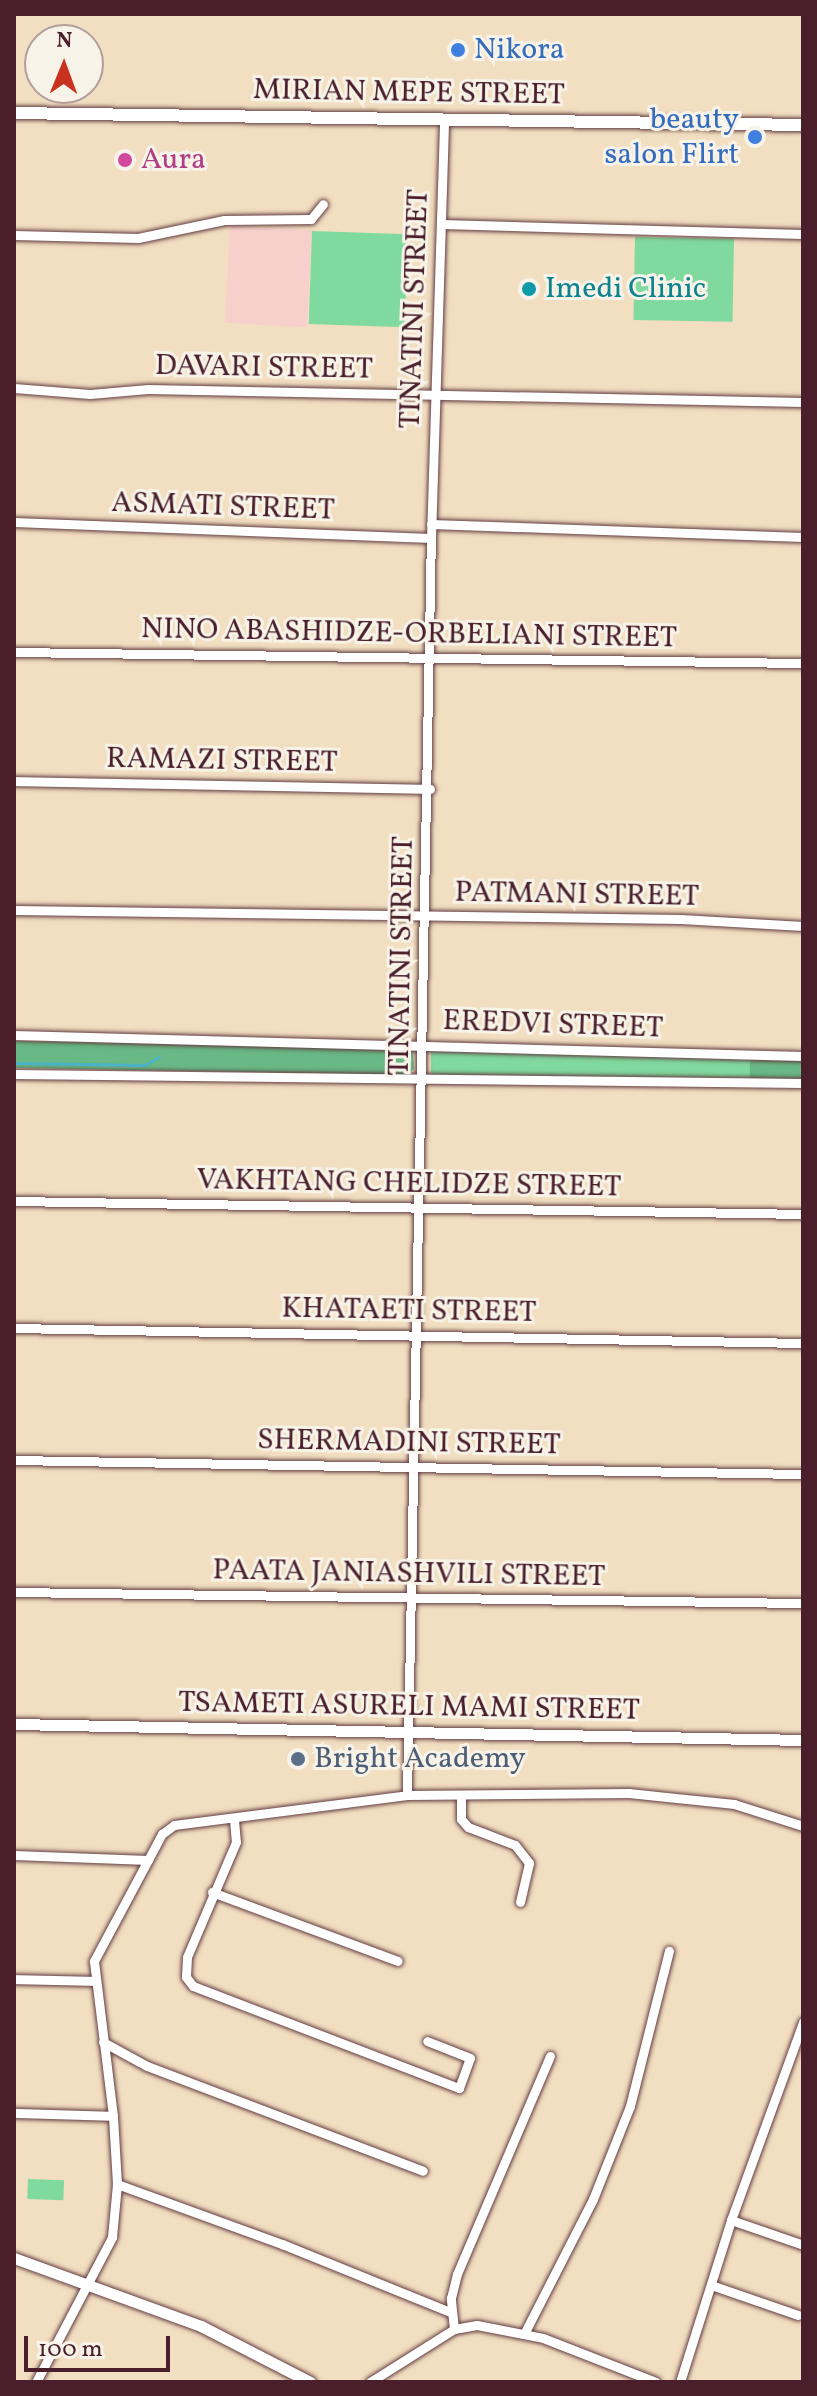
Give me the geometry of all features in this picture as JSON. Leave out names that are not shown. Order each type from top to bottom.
[{"type":"main road","name":"MIRIAN MEPE STREET","points":[[14,113],[803,125]]},
{"type":"street","name":"TINATINI STREET","points":[[407,1795],[430,789],[431,524],[444,119]]},
{"type":"street","points":[[14,235],[138,238],[224,220],[311,219],[323,204]]},
{"type":"street","points":[[442,224],[803,234]]},
{"type":"street","name":"DAVARI STREET","points":[[14,388],[90,394],[148,389],[803,402]]},
{"type":"street","name":"ASMATI STREET","points":[[14,522],[431,538]]},
{"type":"street","points":[[431,524],[803,537]]},
{"type":"street","name":"NINO ABASHIDZE-ORBELIANI STREET","points":[[14,652],[345,660],[429,656],[803,663]]},
{"type":"street","name":"RAMAZI STREET","points":[[14,781],[430,789]]},
{"type":"street","name":"PATMANI STREET","points":[[14,910],[427,915],[803,926]]},
{"type":"street","name":"EREDVI STREET","points":[[14,1035],[803,1056]]},
{"type":"street","name":"EREDVI STREET","points":[[14,1074],[424,1082],[803,1083]]},
{"type":"street","name":"VAKHTANG CHELIDZE STREET","points":[[14,1201],[803,1214]]},
{"type":"street","name":"KHATAETI STREET","points":[[14,1328],[803,1343]]},
{"type":"street","name":"SHERMADINI STREET","points":[[14,1460],[803,1474]]},
{"type":"street","name":"PAATA JANIASHVILI STREET","points":[[14,1592],[803,1603]]},
{"type":"street","name":"TSAMETI ASURELI MAMI STREET","points":[[14,1724],[803,1740]]},
{"type":"street","points":[[36,2382],[112,2237],[117,2184],[113,2116],[94,1981],[94,1961],[162,1834],[174,1825],[234,1820],[407,1795],[670,1797],[734,1804],[803,1826]]},
{"type":"street","points":[[461,1796],[461,1819],[468,1827],[515,1845],[529,1863],[520,1902]]},
{"type":"street","points":[[234,1820],[236,1842],[212,1892],[187,1957],[186,1977],[193,1986],[459,2088],[470,2058],[427,2041]]},
{"type":"street","points":[[14,1855],[148,1860]]},
{"type":"street","points":[[212,1892],[398,1961]]},
{"type":"street","points":[[525,2332],[593,2199],[630,2106],[669,1951]]},
{"type":"street","points":[[14,1979],[94,1981]]},
{"type":"street","points":[[680,2382],[731,2220],[803,2022]]},
{"type":"street","points":[[103,2042],[147,2066],[423,2171]]},
{"type":"street","points":[[454,2329],[450,2312],[457,2274],[550,2056]]},
{"type":"street","points":[[14,2113],[113,2116]]},
{"type":"street","points":[[117,2184],[450,2312]]},
{"type":"street","points":[[731,2220],[803,2245]]},
{"type":"street","points":[[14,2258],[88,2282],[201,2326],[310,2382]]},
{"type":"street","points":[[711,2285],[798,2315]]},
{"type":"street","points":[[370,2382],[454,2329],[477,2325],[525,2332],[656,2382]]},
{"type":"shaded area","points":[[230,226],[312,230],[307,327],[225,323]]},
{"type":"green space","points":[[312,231],[408,234],[405,327],[309,324]]},
{"type":"green space","points":[[635,237],[734,239],[733,322],[634,320]]},
{"type":"green space","points":[[14,1041],[393,1047],[413,1051],[414,1069],[407,1075],[14,1068]]},
{"type":"green space","points":[[431,1050],[750,1060],[750,1078],[431,1076]]},
{"type":"green space","points":[[750,1060],[803,1061],[803,1079],[750,1078]]},
{"type":"green space","points":[[28,2179],[64,2180],[63,2200],[27,2199]]},
{"type":"waterway","points":[[14,1063],[145,1065],[159,1057]]},
{"type":"place","name":"Nikora","points":[[458,50]]},
{"type":"place","name":"beauty salon Flirt","points":[[755,137]]},
{"type":"place","name":"Aura","points":[[125,160]]},
{"type":"place","name":"Imedi Clinic","points":[[529,289]]},
{"type":"place","name":"Bright Academy","points":[[298,1759]]}]
